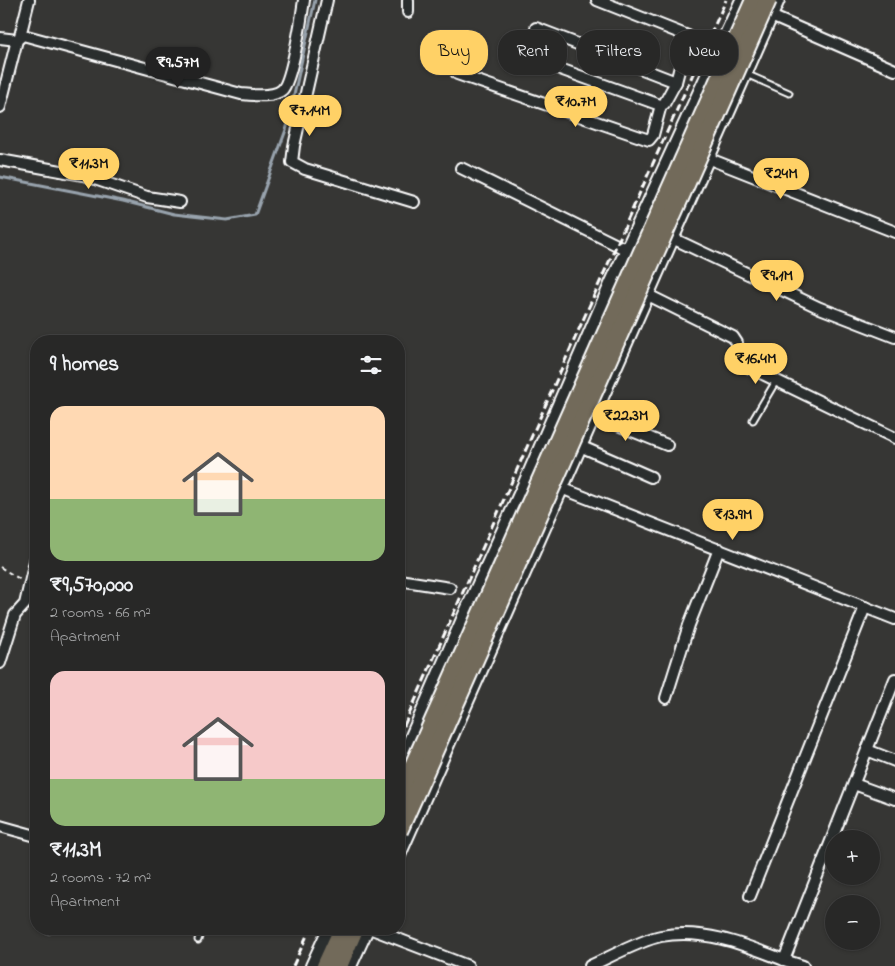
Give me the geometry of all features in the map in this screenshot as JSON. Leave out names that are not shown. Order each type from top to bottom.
[{"type":"highway","points":[[405,784],[754,0]]},
{"type":"highway","points":[[405,817],[768,0]]},
{"type":"highway","points":[[325,966],[339,935]]},
{"type":"highway","points":[[339,966],[352,935]]},
{"type":"street","points":[[0,107],[29,0]]},
{"type":"street","points":[[0,38],[30,36],[241,94],[268,94],[281,91],[286,85],[299,34],[304,0]]},
{"type":"street","points":[[327,0],[292,162],[304,168],[414,202]]},
{"type":"street","points":[[408,0],[408,12]]},
{"type":"street","points":[[567,71],[653,102],[666,101],[676,82],[688,36],[597,0]]},
{"type":"street","points":[[405,752],[627,250],[742,0]]},
{"type":"street","points":[[405,841],[646,294],[778,0]]},
{"type":"street","points":[[771,16],[895,70]]},
{"type":"street","points":[[536,28],[676,82]]},
{"type":"street","points":[[459,75],[649,140],[653,135],[653,102]]},
{"type":"street","points":[[676,146],[895,232]]},
{"type":"street","points":[[0,160],[88,176],[147,197],[180,202]]},
{"type":"street","points":[[461,168],[627,250]]},
{"type":"street","points":[[672,238],[812,305],[895,337]]},
{"type":"street","points":[[646,294],[735,339],[734,362],[744,365],[895,438]]},
{"type":"street","points":[[593,415],[667,445]]},
{"type":"street","points":[[547,432],[651,477]]},
{"type":"street","points":[[561,488],[895,619]]},
{"type":"street","points":[[666,698],[689,625],[719,549]]},
{"type":"street","points":[[405,581],[450,588]]},
{"type":"street","points":[[0,663],[15,615],[24,606],[30,585]]},
{"type":"street","points":[[750,896],[865,607]]},
{"type":"street","points":[[784,960],[895,679]]},
{"type":"street","points":[[867,750],[895,761]]},
{"type":"street","points":[[854,784],[895,799]]},
{"type":"street","points":[[0,826],[30,834]]},
{"type":"street","points":[[590,966],[660,936],[689,933],[740,943],[803,966]]},
{"type":"street","points":[[312,966],[326,935]]},
{"type":"street","points":[[350,966],[363,935]]},
{"type":"street","points":[[386,935],[447,962],[468,966]]},
{"type":"lane","points":[[745,74],[789,93]]},
{"type":"lane","points":[[752,420],[776,381]]},
{"type":"lane","points":[[198,940],[199,935]]},
{"type":"path","points":[[0,567],[30,585]]},
{"type":"waterway","points":[[0,177],[123,201],[174,214],[227,220],[255,215],[287,127],[315,0]]},
{"type":"railway","points":[[405,723],[726,0]]},
{"type":"railway","points":[[293,966],[307,935]]}]
